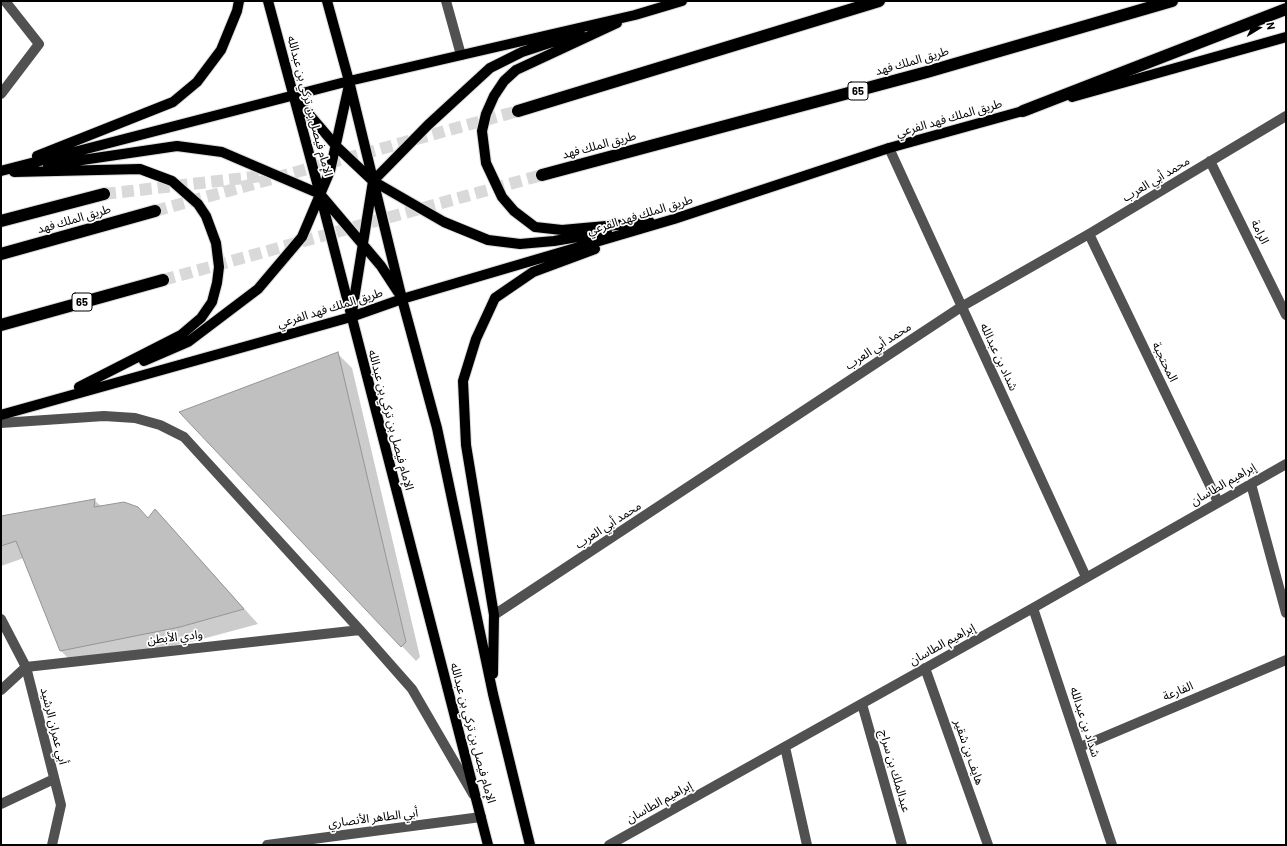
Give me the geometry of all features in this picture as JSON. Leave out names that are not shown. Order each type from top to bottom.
[{"type":"highway","points":[[518,112],[878,1]]},
{"type":"highway","name":"طريق الملك فهد","points":[[542,175],[927,72],[1172,1]]},
{"type":"highway","points":[[1023,111],[1286,9]]},
{"type":"highway","points":[[1,221],[104,194]]},
{"type":"highway","name":"طريق الملك فهد","points":[[1,254],[156,211]]},
{"type":"highway","name":"65","points":[[1,325],[163,280]]},
{"type":"main road","points":[[1,171],[173,102],[197,82],[221,50],[237,11],[239,1]]},
{"type":"main road","name":"الإمام فيصل بن تركي بن عبدالله","points":[[268,1],[292,96],[320,194],[488,845]]},
{"type":"main road","points":[[327,1],[349,81],[402,299],[437,428],[493,694],[530,845]]},
{"type":"main road","points":[[351,317],[364,247],[373,181],[428,125],[490,68],[522,52],[682,1]]},
{"type":"main road","points":[[1,171],[349,81],[635,15]]},
{"type":"main road","points":[[635,15],[516,70],[504,81],[494,96],[486,114],[482,131],[486,163],[502,197],[514,211],[535,227],[562,230],[674,219]]},
{"type":"main road","name":"طريق الملك فهد الفرعي","points":[[1,415],[60,397],[351,317],[402,299],[674,219],[889,148],[1286,37]]},
{"type":"main road","points":[[60,397],[188,342],[258,289],[302,237],[330,171],[337,147],[349,81]]},
{"type":"main road","points":[[292,96],[337,147],[373,181],[444,222],[488,240],[520,244],[554,242],[674,219]]},
{"type":"main road","points":[[1,171],[177,146],[222,152],[320,194],[380,266],[402,299]]},
{"type":"main road","points":[[1,171],[140,169],[172,181],[198,204],[206,216],[216,243],[219,268],[217,283],[212,302],[201,318],[181,336],[60,397]]},
{"type":"main road","points":[[493,694],[494,615],[466,446],[463,380],[476,339],[495,298],[532,272],[674,219]]},
{"type":"street","points":[[1,94],[39,44],[5,1]]},
{"type":"street","points":[[446,1],[461,55]]},
{"type":"street","name":"محمد أبي العرب","points":[[494,615],[961,307],[1089,234],[1286,116]]},
{"type":"street","name":"شداد بن عبدالله","points":[[889,148],[1086,577]]},
{"type":"street","name":"الرامة","points":[[1210,162],[1286,315]]},
{"type":"street","name":"المحتجبة","points":[[1089,234],[1218,502]]},
{"type":"street","points":[[1,423],[104,416],[135,418],[160,425],[184,437],[412,689],[477,801]]},
{"type":"street","name":"إبراهيم الطاسان","points":[[609,845],[1034,608],[1286,464]]},
{"type":"street","points":[[1251,484],[1286,613]]},
{"type":"street","name":"شداد بن عبدالله","points":[[1034,608],[1112,845]]},
{"type":"street","name":"أبي عمران الرشيد","points":[[1,619],[26,667],[61,805],[52,845]]},
{"type":"street","name":"وادي الأبطن","points":[[26,667],[360,630]]},
{"type":"street","name":"الفارعة","points":[[1080,747],[1286,660]]},
{"type":"street","points":[[1,690],[26,667]]},
{"type":"street","name":"هايف بن شقير","points":[[926,668],[988,845]]},
{"type":"street","name":"عبدالملك بن سراج","points":[[862,704],[902,845]]},
{"type":"street","points":[[785,747],[807,845]]},
{"type":"street","points":[[1,804],[54,779]]},
{"type":"street","name":"أبي الطاهر الأنصاري","points":[[267,845],[481,817]]},
{"type":"building","points":[[338,352],[406,642],[401,647],[179,412]]},
{"type":"building","points":[[95,499],[94,507],[124,502],[138,507],[148,518],[155,509],[244,609],[180,627],[60,651],[16,541],[1,546],[1,516]]},
{"type":"tunnel","points":[[155,211],[518,111]]},
{"type":"tunnel","points":[[163,280],[542,175]]},
{"type":"tunnel","points":[[104,194],[262,176]]}]
